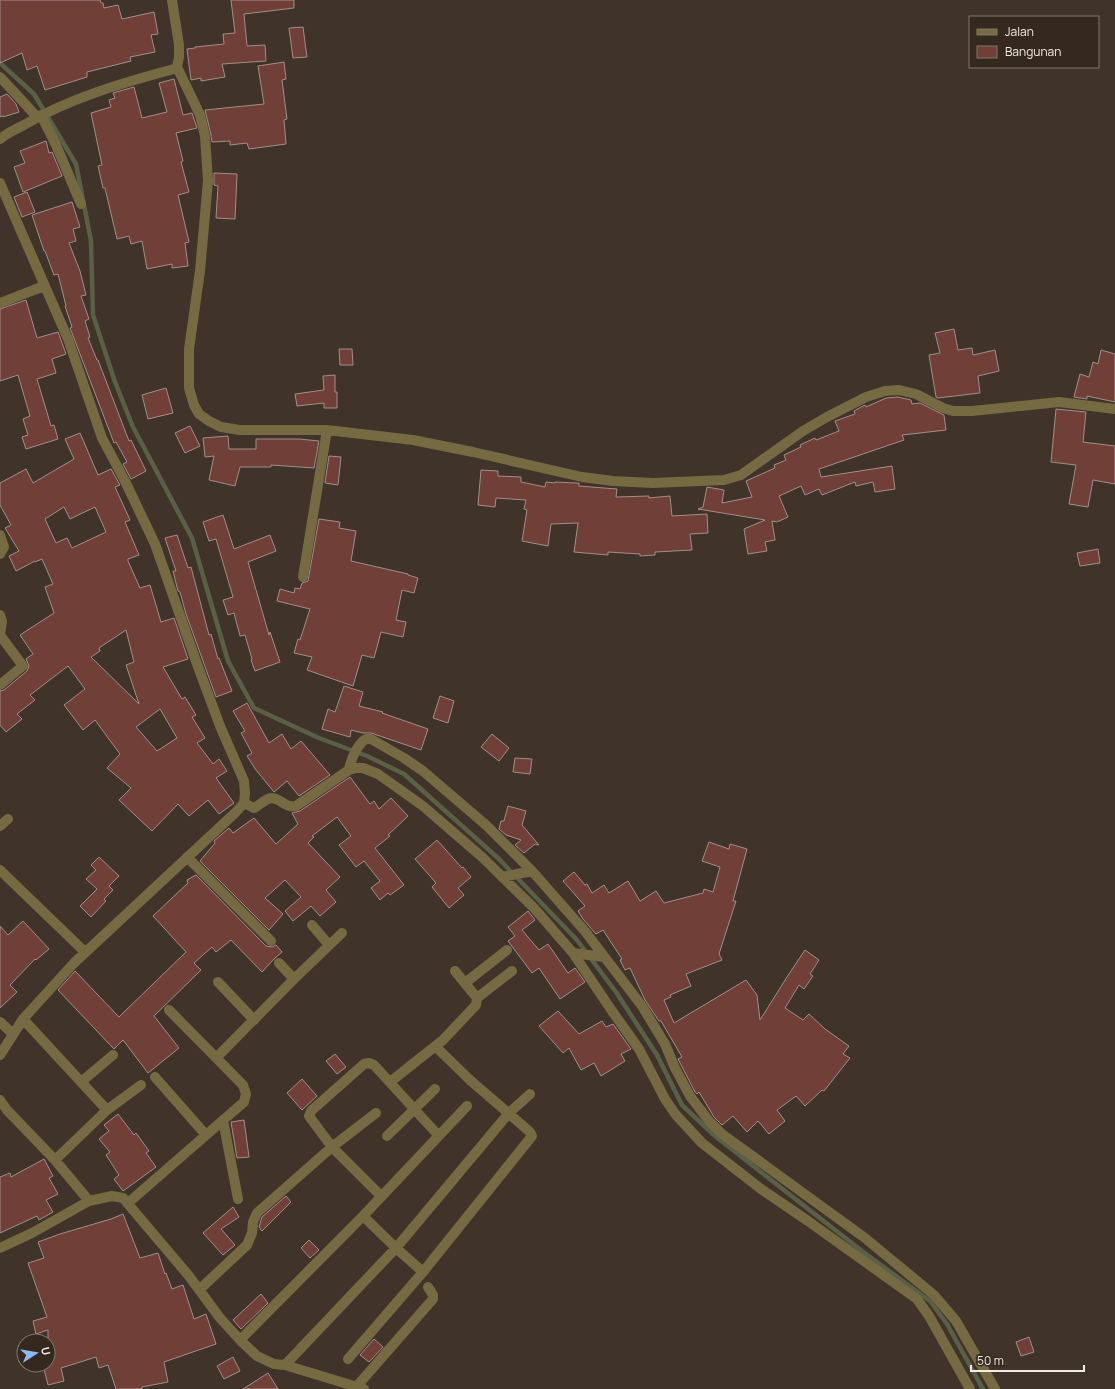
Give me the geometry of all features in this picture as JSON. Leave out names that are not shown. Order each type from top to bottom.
[{"type":"street","points":[[172,0],[179,45],[177,67],[200,115],[205,136],[207,157],[208,181],[200,271],[189,349],[189,388],[194,405],[199,414],[221,427],[240,430],[327,430],[413,440],[582,477],[613,481],[652,483],[724,480],[741,475],[803,431],[827,417],[866,398],[885,391],[899,390],[916,394],[943,408],[953,411],[972,411],[1059,402],[1115,409]]},
{"type":"street","points":[[0,139],[56,108],[98,91],[177,67]]},
{"type":"street","points":[[0,77],[40,116],[56,145],[81,204]]},
{"type":"street","points":[[0,183],[68,339],[102,438],[128,487],[155,544],[220,726],[244,782],[245,793],[244,803],[235,813],[74,963],[23,1019],[13,1034],[3,1041],[0,1055]]},
{"type":"street","points":[[0,303],[44,286]]},
{"type":"street","points":[[303,577],[327,430]]},
{"type":"street","points":[[0,535],[4,547],[0,554]]},
{"type":"street","points":[[0,615],[2,621],[0,635],[1,640],[23,666],[0,685]]},
{"type":"street","points":[[349,770],[354,755],[362,741],[366,739],[371,740],[404,758],[423,771],[486,825],[584,930],[600,956],[653,1023],[666,1044],[683,1084],[709,1121],[722,1134],[865,1238],[934,1295],[956,1322],[995,1389]]},
{"type":"street","points":[[244,803],[254,808],[270,798],[277,799],[289,806],[296,806],[349,770],[363,768],[378,774],[397,786],[423,806],[482,856],[577,953],[612,1011],[639,1049],[665,1099],[676,1115],[702,1143],[746,1178],[917,1299],[930,1316],[970,1389]]},
{"type":"street","points":[[187,857],[271,941]]},
{"type":"street","points":[[0,870],[86,952]]},
{"type":"street","points":[[504,877],[530,871]]},
{"type":"street","points":[[312,925],[329,944]]},
{"type":"street","points":[[217,1057],[329,944],[342,933]]},
{"type":"street","points":[[465,983],[507,950]]},
{"type":"street","points":[[577,953],[600,956]]},
{"type":"street","points":[[279,963],[294,979]]},
{"type":"street","points":[[455,971],[477,998]]},
{"type":"street","points":[[390,1082],[448,1036],[476,1005],[477,998],[512,971]]},
{"type":"street","points":[[218,982],[254,1020]]},
{"type":"street","points":[[128,1203],[244,1102],[246,1094],[243,1085],[169,1010]]},
{"type":"street","points":[[23,1019],[107,1110]]},
{"type":"street","points":[[0,1022],[13,1034]]},
{"type":"street","points":[[348,1360],[424,1272],[532,1136],[530,1132],[470,1080],[435,1046]]},
{"type":"street","points":[[81,1082],[113,1055]]},
{"type":"street","points":[[381,1196],[332,1147],[309,1116],[311,1111],[364,1064],[369,1063],[374,1065],[438,1135]]},
{"type":"street","points":[[155,1077],[206,1135]]},
{"type":"street","points":[[55,1160],[107,1110],[141,1085]]},
{"type":"street","points":[[387,1136],[436,1089]]},
{"type":"street","points":[[285,1365],[396,1248],[509,1113],[530,1094]]},
{"type":"street","points":[[0,1100],[4,1112],[55,1160],[89,1201]]},
{"type":"street","points":[[240,1340],[363,1216],[467,1106]]},
{"type":"street","points":[[199,1290],[247,1245],[257,1213],[332,1147],[376,1113]]},
{"type":"street","points":[[222,1120],[238,1199]]},
{"type":"street","points":[[0,1248],[32,1233],[89,1201],[112,1196],[123,1198],[199,1290],[220,1318],[257,1356],[274,1364],[285,1365],[360,1387],[433,1299],[433,1295],[428,1287]]},
{"type":"street","points":[[363,1216],[396,1248],[424,1272]]},
{"type":"building","points":[[0,0],[100,0],[101,3],[103,3],[104,8],[118,5],[122,19],[154,12],[158,34],[151,35],[155,52],[130,57],[131,61],[87,72],[87,77],[45,90],[37,66],[27,70],[22,53],[0,63]]},
{"type":"building","points":[[231,0],[294,0],[294,8],[244,14],[247,46],[265,45],[266,61],[222,64],[225,77],[201,81],[201,78],[191,80],[187,49],[224,44],[223,34],[235,33]]},
{"type":"building","points":[[303,27],[307,57],[293,58],[289,28]]},
{"type":"building","points":[[284,62],[286,79],[282,80],[287,119],[284,120],[286,144],[249,149],[247,143],[230,145],[230,141],[212,142],[205,110],[264,104],[258,66]]},
{"type":"building","points":[[174,79],[183,115],[192,113],[197,128],[176,133],[183,161],[181,162],[189,192],[178,195],[189,242],[185,243],[188,266],[172,268],[172,264],[147,269],[142,241],[131,244],[129,236],[117,239],[105,188],[103,188],[98,166],[102,165],[91,113],[111,107],[109,100],[115,98],[113,93],[134,87],[142,118],[167,112],[159,83]]},
{"type":"building","points":[[7,94],[16,104],[19,112],[0,117],[0,97]]},
{"type":"building","points":[[46,141],[49,153],[52,152],[62,176],[23,192],[14,167],[25,163],[20,151]]},
{"type":"building","points":[[214,173],[237,174],[235,219],[216,218],[218,186],[214,185]]},
{"type":"building","points":[[27,192],[35,212],[22,217],[14,197]]},
{"type":"building","points":[[72,202],[80,227],[73,229],[76,241],[69,243],[80,271],[86,295],[81,296],[89,319],[85,321],[90,337],[88,338],[129,441],[131,440],[146,471],[131,479],[123,464],[127,462],[116,442],[114,443],[70,328],[72,327],[65,306],[58,274],[54,275],[32,215]]},
{"type":"building","points":[[26,300],[37,338],[58,332],[66,354],[52,359],[56,373],[37,379],[51,426],[54,425],[58,439],[26,449],[22,437],[28,435],[23,419],[30,416],[18,375],[0,381],[0,309]]},
{"type":"building","points":[[954,329],[958,350],[972,348],[973,355],[995,350],[999,371],[978,376],[980,393],[938,398],[936,397],[929,355],[940,353],[935,333]]},
{"type":"building","points":[[339,349],[352,349],[353,365],[340,365]]},
{"type":"building","points":[[1101,350],[1115,354],[1115,402],[1087,396],[1087,399],[1074,397],[1080,374],[1089,377],[1093,362],[1098,364]]},
{"type":"building","points":[[335,375],[337,408],[324,408],[324,403],[297,406],[295,394],[324,390],[323,376]]},
{"type":"building","points":[[166,388],[173,413],[148,419],[142,395]]},
{"type":"building","points":[[898,397],[911,400],[912,404],[920,403],[944,415],[946,430],[902,435],[904,440],[819,469],[821,477],[892,466],[895,489],[875,492],[873,482],[856,486],[855,482],[822,495],[819,489],[805,495],[801,486],[779,496],[788,517],[777,522],[772,521],[775,540],[765,542],[767,551],[748,554],[744,529],[765,520],[698,509],[703,507],[707,487],[724,490],[722,503],[752,497],[746,481],[775,468],[774,465],[786,460],[784,455],[801,447],[800,445],[815,438],[816,440],[839,431],[835,421],[855,414],[854,411],[865,405],[866,407],[886,398]]},
{"type":"building","points":[[1056,409],[1086,412],[1083,442],[1115,446],[1115,484],[1093,480],[1088,507],[1069,504],[1076,465],[1051,462]]},
{"type":"building","points":[[190,426],[200,446],[185,453],[175,433]]},
{"type":"building","points":[[80,433],[98,475],[111,469],[120,485],[115,487],[130,520],[125,522],[139,555],[128,559],[128,561],[140,588],[150,585],[161,622],[174,618],[188,659],[163,667],[182,699],[185,697],[196,715],[192,717],[205,738],[197,743],[213,764],[219,759],[227,771],[216,778],[234,803],[219,814],[208,800],[189,816],[178,804],[152,831],[119,800],[131,788],[107,768],[120,754],[95,720],[83,730],[64,705],[85,689],[68,666],[30,695],[35,700],[17,714],[22,719],[6,732],[0,725],[0,691],[4,690],[27,671],[29,666],[26,659],[33,654],[20,635],[54,613],[45,587],[53,584],[42,559],[16,571],[9,556],[19,551],[5,528],[11,525],[0,505],[0,483],[26,469],[33,483],[74,459],[65,439]],"holes":[[[64,507],[70,519],[95,507],[106,532],[72,548],[67,538],[56,543],[45,519]],[[126,630],[134,662],[126,665],[139,704],[91,657],[100,651],[99,648]],[[160,709],[177,738],[157,751],[136,727]]]},
{"type":"building","points":[[228,436],[229,449],[256,449],[256,439],[299,439],[319,441],[314,468],[271,465],[271,467],[240,467],[235,486],[209,480],[214,456],[205,457],[203,438]]},
{"type":"building","points":[[329,456],[341,457],[338,485],[325,483]]},
{"type":"building","points":[[481,470],[498,471],[498,476],[521,477],[521,482],[545,487],[546,482],[555,482],[579,483],[579,486],[617,489],[616,497],[649,496],[649,498],[670,496],[672,516],[707,514],[708,533],[690,534],[692,550],[655,552],[655,555],[640,556],[640,554],[608,552],[608,555],[574,552],[578,523],[551,524],[548,546],[522,541],[527,510],[524,509],[526,500],[496,498],[495,507],[478,505]]},
{"type":"building","points":[[223,515],[234,549],[270,535],[276,551],[248,562],[269,635],[270,632],[280,662],[255,671],[245,635],[240,636],[234,613],[228,615],[223,600],[233,597],[216,539],[209,541],[203,522]]},
{"type":"building","points":[[319,519],[340,522],[339,528],[356,531],[351,561],[408,574],[418,578],[414,593],[402,590],[396,620],[406,622],[403,637],[381,632],[374,658],[362,655],[353,686],[307,670],[312,657],[294,653],[310,609],[277,601],[280,589],[294,593],[295,588],[300,589],[302,583],[308,581]]},
{"type":"building","points":[[177,535],[188,568],[191,567],[209,635],[211,634],[218,659],[219,658],[232,691],[216,697],[186,614],[180,592],[178,591],[173,571],[176,571],[165,538]]},
{"type":"building","points":[[1098,549],[1100,563],[1080,566],[1077,553]]},
{"type":"building","points":[[344,686],[363,692],[359,706],[383,712],[382,713],[428,729],[421,750],[371,733],[351,730],[350,737],[322,729],[328,709],[335,712]]},
{"type":"building","points":[[440,696],[454,701],[448,723],[433,718]]},
{"type":"building","points":[[247,703],[269,743],[282,734],[291,749],[301,741],[330,775],[299,796],[287,781],[274,792],[256,770],[247,756],[252,753],[241,733],[245,731],[233,711]]},
{"type":"building","points":[[492,734],[509,748],[499,761],[481,747]]},
{"type":"building","points":[[515,758],[532,759],[530,774],[513,772]]},
{"type":"building","points":[[350,777],[370,804],[374,801],[379,809],[391,798],[408,816],[388,835],[390,836],[375,848],[404,885],[390,895],[388,893],[380,900],[371,888],[380,881],[364,861],[356,867],[339,845],[351,836],[337,817],[312,836],[314,837],[308,843],[340,877],[326,890],[336,902],[320,916],[311,906],[293,921],[285,911],[301,897],[285,880],[265,898],[283,914],[269,930],[200,861],[215,843],[214,841],[229,828],[233,833],[254,818],[276,844],[298,824],[292,813],[300,811]]},
{"type":"building","points":[[508,806],[526,811],[522,825],[539,845],[535,844],[524,853],[515,845],[521,840],[506,835],[499,829],[501,821],[504,821]]},
{"type":"building","points":[[437,840],[471,877],[458,888],[464,895],[449,908],[432,887],[436,883],[415,859]]},
{"type":"building","points":[[709,842],[729,849],[730,844],[747,849],[733,901],[736,901],[719,954],[722,960],[686,974],[691,986],[670,995],[671,997],[664,1000],[674,1023],[746,980],[757,995],[760,1020],[805,950],[819,960],[810,974],[813,976],[804,989],[799,985],[785,1008],[803,1020],[809,1014],[825,1029],[849,1046],[843,1054],[850,1058],[824,1091],[822,1090],[805,1106],[796,1096],[777,1110],[785,1121],[769,1134],[758,1121],[747,1132],[733,1116],[722,1125],[714,1117],[699,1092],[697,1094],[695,1092],[678,1059],[682,1057],[661,1021],[659,1021],[645,1000],[630,968],[625,970],[620,960],[622,959],[603,930],[596,934],[583,919],[578,911],[585,906],[563,881],[574,872],[585,885],[587,884],[592,893],[604,885],[609,893],[628,881],[640,901],[656,891],[664,903],[703,893],[704,889],[713,892],[720,867],[702,861]]},
{"type":"building","points":[[99,857],[119,876],[109,886],[113,890],[104,899],[106,901],[91,917],[80,906],[97,889],[86,879],[96,870],[91,865]]},
{"type":"building","points":[[196,875],[266,946],[272,947],[276,945],[282,952],[262,972],[231,940],[216,952],[212,947],[194,963],[201,970],[154,1016],[179,1048],[148,1073],[123,1040],[114,1049],[58,990],[75,971],[119,1017],[186,952],[153,916],[188,883],[187,880]]},
{"type":"building","points":[[528,911],[535,920],[522,930],[539,950],[548,944],[568,973],[575,968],[585,982],[560,999],[539,968],[532,973],[508,941],[515,936],[508,927]]},
{"type":"building","points":[[23,921],[49,949],[36,960],[35,959],[10,985],[17,992],[0,1008],[0,926],[8,935]]},
{"type":"building","points":[[558,1011],[579,1034],[602,1021],[606,1027],[613,1024],[631,1049],[621,1054],[625,1061],[601,1076],[594,1063],[581,1070],[569,1048],[563,1053],[539,1026]]},
{"type":"building","points":[[335,1054],[346,1067],[337,1074],[326,1061]]},
{"type":"building","points":[[302,1079],[317,1096],[302,1110],[287,1093]]},
{"type":"building","points":[[118,1114],[134,1135],[136,1133],[149,1151],[146,1153],[156,1167],[123,1191],[114,1179],[119,1175],[106,1155],[110,1152],[99,1139],[109,1131],[104,1125]]},
{"type":"building","points":[[244,1120],[249,1157],[237,1158],[231,1122]]},
{"type":"building","points":[[44,1159],[53,1176],[49,1178],[58,1194],[46,1200],[53,1212],[39,1220],[37,1216],[0,1233],[0,1177],[10,1173],[11,1177]]},
{"type":"building","points":[[286,1196],[291,1202],[262,1231],[259,1227],[262,1217]]},
{"type":"building","points":[[233,1207],[239,1217],[221,1229],[235,1245],[223,1255],[203,1233]]},
{"type":"building","points":[[123,1214],[140,1258],[158,1253],[172,1289],[183,1285],[194,1319],[206,1314],[216,1344],[164,1362],[168,1382],[142,1387],[142,1389],[116,1389],[108,1365],[99,1368],[96,1357],[61,1368],[64,1381],[48,1385],[45,1373],[56,1373],[56,1333],[48,1333],[48,1330],[36,1333],[33,1321],[47,1317],[28,1263],[44,1258],[38,1242]]},
{"type":"building","points":[[309,1240],[319,1250],[310,1258],[301,1248]]},
{"type":"building","points":[[261,1294],[268,1303],[241,1329],[233,1320]]},
{"type":"building","points":[[1029,1337],[1034,1352],[1021,1356],[1016,1342]]},
{"type":"building","points":[[374,1339],[383,1347],[369,1362],[360,1355]]},
{"type":"building","points":[[233,1357],[240,1371],[224,1379],[217,1366]]},
{"type":"building","points":[[268,1373],[278,1389],[243,1389]]},
{"type":"waterway","points":[[0,63],[34,94],[76,164],[91,241],[93,315],[115,382],[133,427],[192,538],[228,661],[254,708],[319,738],[367,756],[404,774],[498,858],[577,940],[616,992],[657,1055],[682,1105],[715,1136],[862,1251],[930,1301],[947,1324],[983,1389]]}]
